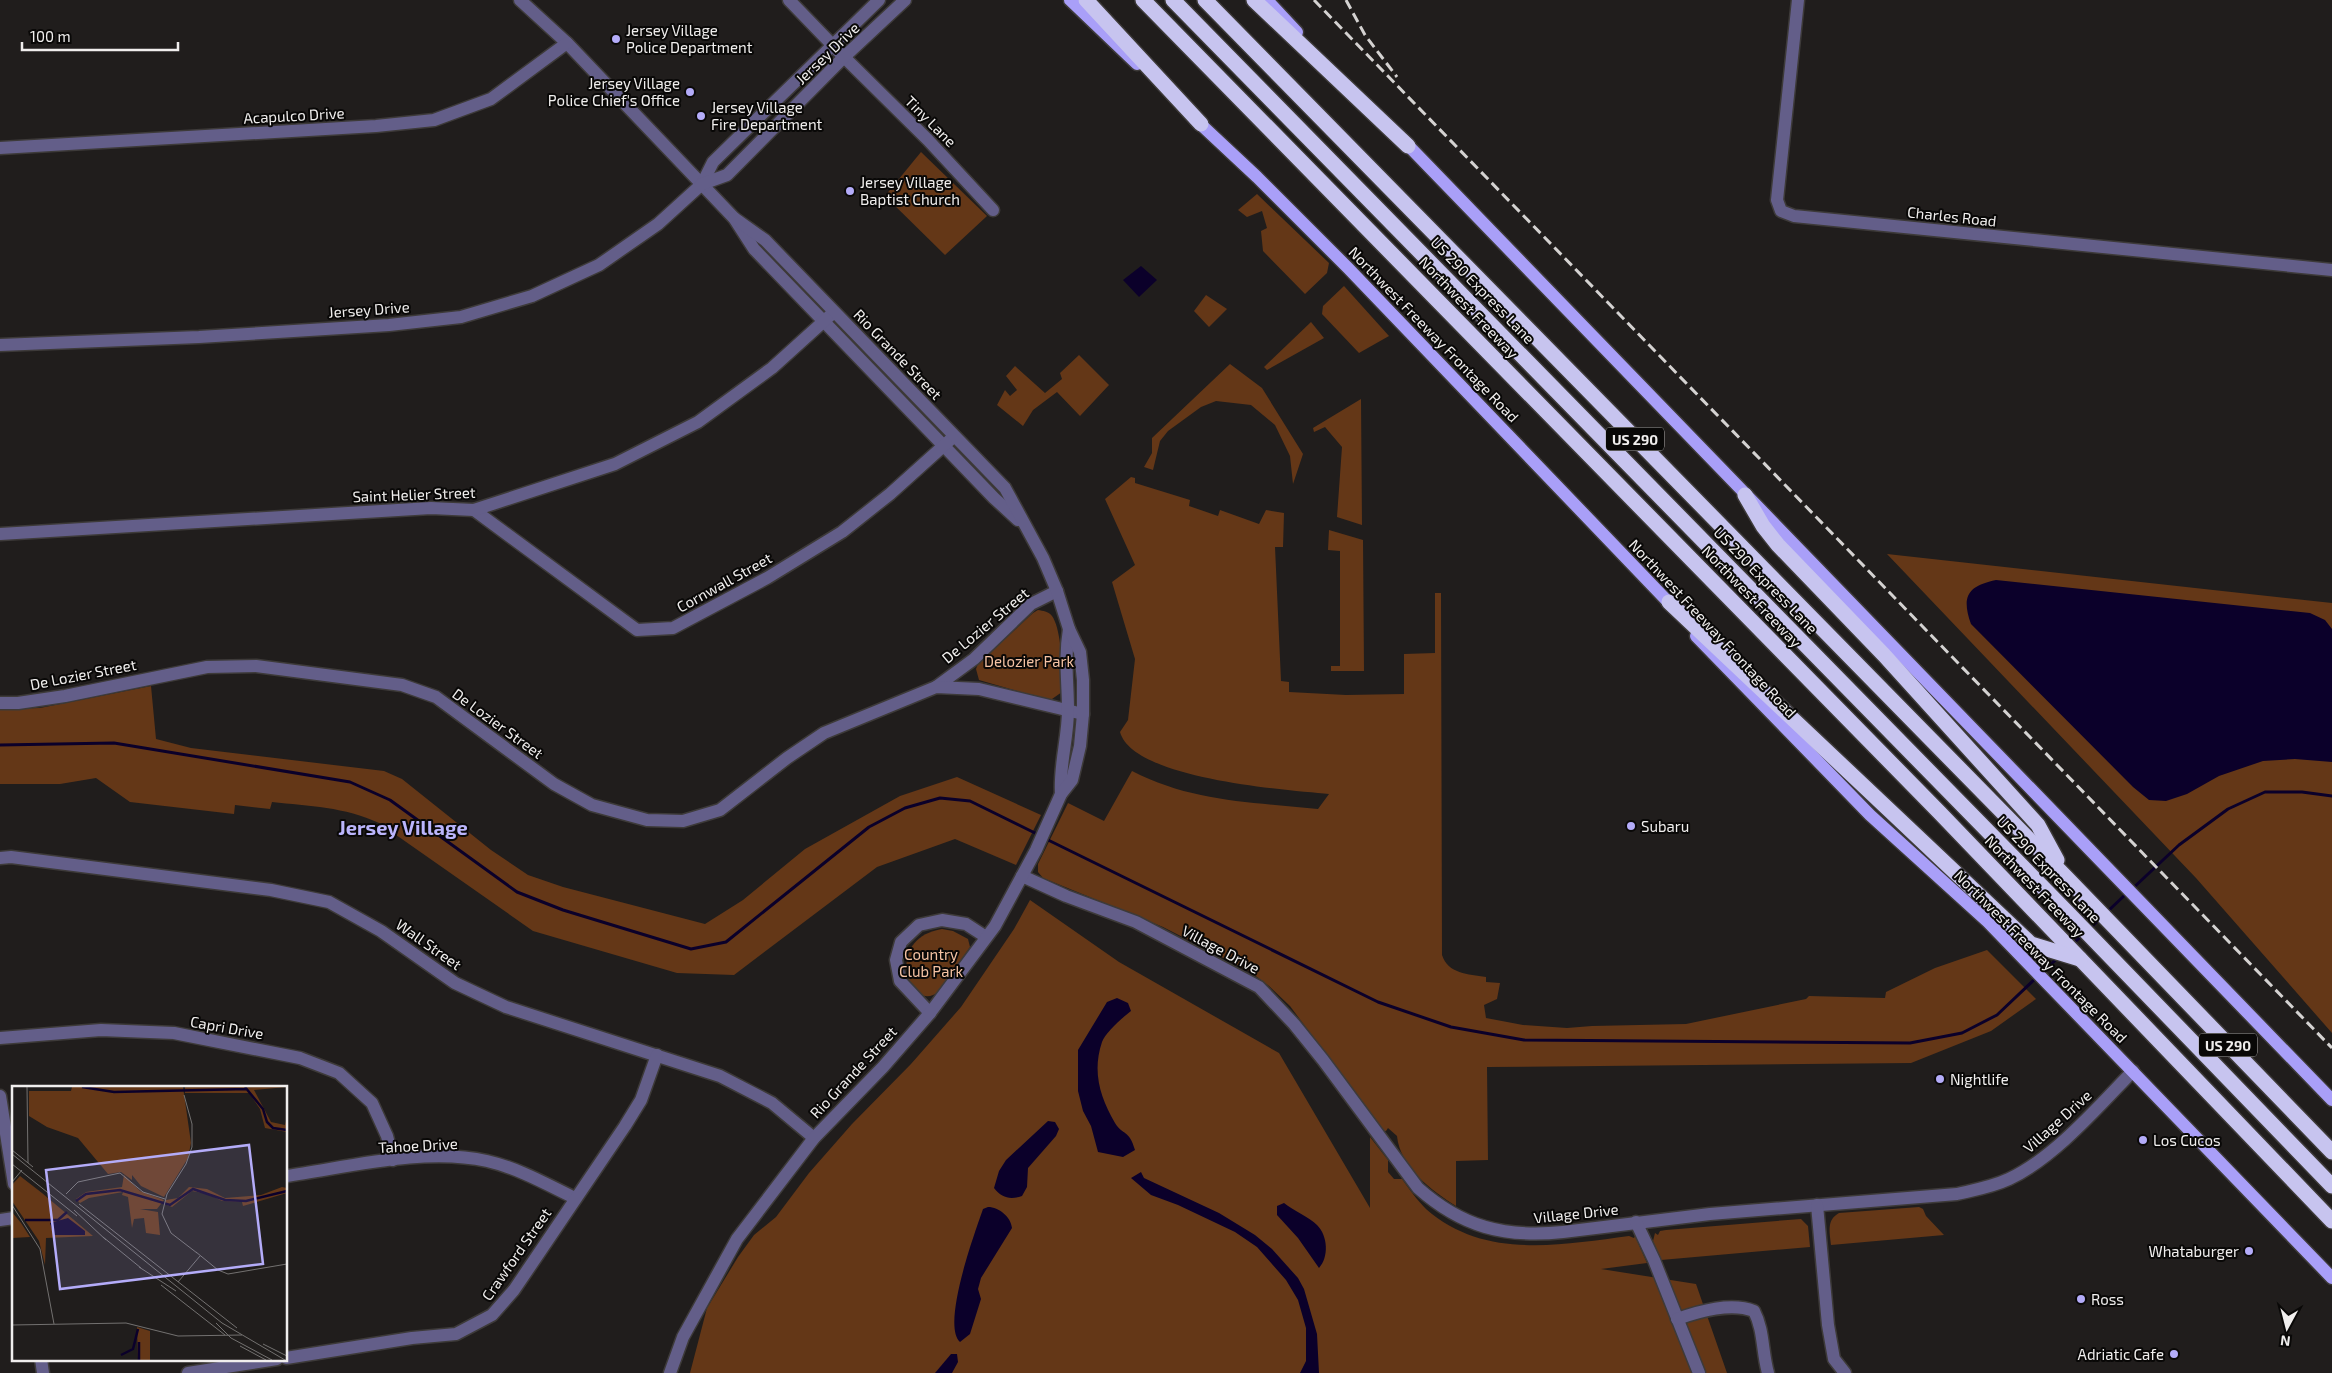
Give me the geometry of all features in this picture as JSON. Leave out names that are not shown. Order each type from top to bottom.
[{"type":"highway","points":[[1086,0],[1201,124]]},
{"type":"highway","name":"Northwest Freeway","points":[[1144,0],[2054,930],[2332,1222]]},
{"type":"highway","name":"US 290 Express Lane","points":[[1173,0],[2069,914],[2332,1186]]},
{"type":"highway","name":"Northwest Freeway","points":[[1205,0],[2125,937],[2332,1152]]},
{"type":"highway","points":[[1254,0],[1408,146]]},
{"type":"highway","points":[[1745,495],[1763,526],[1778,545],[1884,655],[2038,825],[2066,877]]},
{"type":"highway","points":[[1669,602],[2031,944],[2086,965]]},
{"type":"main road","name":"Northwest Freeway Frontage Road","points":[[1070,0],[1257,177],[1348,268],[1669,602],[1699,640],[1857,802],[1988,922],[2332,1278]]},
{"type":"main road","points":[[1267,0],[2332,1100]]},
{"type":"street","name":"Rio Grande Street","points":[[520,0],[567,43],[702,184],[734,218],[754,249],[824,321],[949,440]]},
{"type":"street","name":"Tiny Lane","points":[[789,0],[832,46],[928,140],[993,210]]},
{"type":"street","name":"Jersey Drive","points":[[0,345],[370,326],[461,316],[532,296],[599,265],[658,224],[702,184],[713,162],[879,0]]},
{"type":"street","name":"Jersey Drive","points":[[702,184],[726,175],[905,0]]},
{"type":"street","name":"Charles Road","points":[[1798,0],[1777,200],[1781,211],[1794,216],[2332,270]]},
{"type":"street","name":"Acapulco Drive","points":[[0,148],[376,126],[434,120],[491,99],[567,43]]},
{"type":"street","name":"Rio Grande Street","points":[[670,1373],[684,1337],[737,1240],[814,1138],[882,1067],[930,1012],[986,937],[1036,850],[1061,794],[1072,780],[1080,746],[1083,714],[1083,680],[1080,652],[1069,629],[1057,591],[1043,558],[1024,525],[994,498],[949,440],[834,312],[766,240],[734,218]]},
{"type":"street","name":"Saint Helier Street","points":[[0,534],[431,508],[474,510],[615,464],[698,422],[772,368],[834,312]]},
{"type":"street","name":"Cornwall Street","points":[[474,510],[637,630],[673,628],[767,578],[842,532],[890,494],[949,440]]},
{"type":"street","name":"De Lozier Street","points":[[0,703],[18,703],[65,696],[208,666],[256,666],[402,685],[436,697],[554,784],[592,805],[647,820],[683,821],[720,810],[787,758],[824,733],[936,687],[974,658],[1031,604],[1057,591]]},
{"type":"street","name":"Rio Grande Street","points":[[1061,794],[1060,777],[1068,711],[1065,654],[1069,629]]},
{"type":"street","name":"De Lozier Street","points":[[936,687],[978,688],[1083,714]]},
{"type":"street","name":"Wall Street","points":[[0,858],[21,858],[271,890],[329,902],[381,931],[455,983],[506,1007],[720,1076],[772,1103],[814,1138]]},
{"type":"street","name":"Village Drive","points":[[1022,876],[1066,896],[1136,922],[1259,987],[1294,1024],[1317,1053],[1418,1188],[1454,1215],[1488,1229],[1518,1234],[1563,1232],[1636,1222],[1957,1194],[2008,1180],[2034,1165],[2052,1151],[2134,1071]]},
{"type":"street","points":[[930,1012],[900,981],[896,960],[901,942],[919,925],[942,920],[966,924],[986,937]]},
{"type":"street","name":"Capri Drive","points":[[0,1038],[101,1030],[174,1033],[300,1058],[339,1073],[372,1103],[387,1136],[393,1160]]},
{"type":"street","name":"Crawford Street","points":[[288,1358],[412,1338],[456,1334],[492,1315],[514,1290],[625,1126],[641,1100],[657,1055]]},
{"type":"street","points":[[0,1096],[12,1171]]},
{"type":"street","name":"Tahoe Drive","points":[[288,1176],[393,1160],[445,1156],[486,1161],[524,1173],[575,1198]]},
{"type":"street","points":[[1817,1205],[1828,1325],[1834,1360],[1845,1373]]},
{"type":"street","points":[[1636,1222],[1699,1373]]},
{"type":"street","points":[[1677,1319],[1695,1312],[1742,1306],[1754,1310],[1760,1324],[1763,1355],[1768,1373]]},
{"type":"street","points":[[41,1360],[43,1373]]},
{"type":"street","points":[[188,1373],[271,1360]]},
{"type":"green space","points":[[921,152],[987,216],[945,255],[885,196]]},
{"type":"green space","points":[[1257,194],[1329,263],[1327,273],[1305,294],[1263,251],[1261,231],[1267,228],[1262,211],[1247,217],[1238,210]]},
{"type":"green space","points":[[1344,286],[1389,336],[1359,353],[1322,314],[1323,306]]},
{"type":"green space","points":[[1206,295],[1227,309],[1209,327],[1194,311]]},
{"type":"green space","points":[[1311,322],[1324,338],[1267,370],[1264,367]]},
{"type":"green space","points":[[1079,355],[1109,385],[1080,416],[1057,392],[1033,410],[1023,426],[997,405],[1005,390],[1010,396],[1017,390],[1006,376],[1015,366],[1045,393],[1062,379],[1060,373]]},
{"type":"green space","points":[[1230,364],[1262,388],[1303,454],[1293,484],[1290,456],[1275,425],[1251,405],[1216,401],[1201,407],[1168,431],[1160,441],[1153,470],[1144,467],[1152,453],[1152,438]]},
{"type":"green space","points":[[1361,399],[1362,525],[1337,517],[1342,447],[1325,427],[1314,432],[1313,428]]},
{"type":"green space","points":[[1131,477],[1135,478],[1135,483],[1190,500],[1189,506],[1218,516],[1220,510],[1259,524],[1266,510],[1284,513],[1283,547],[1275,547],[1281,681],[1289,682],[1289,692],[1346,695],[1404,694],[1404,654],[1435,653],[1435,593],[1441,593],[1442,955],[1454,970],[1486,977],[1486,982],[1500,983],[1497,999],[1484,1005],[1486,1018],[1523,1025],[1567,1028],[1686,1024],[1806,999],[1809,996],[1885,998],[1886,992],[1935,968],[1987,950],[2036,999],[1991,1031],[1911,1063],[1487,1067],[1488,1160],[1456,1161],[1456,1206],[1427,1185],[1410,1168],[1399,1147],[1397,1136],[1388,1128],[1386,1131],[1383,1131],[1290,1006],[1269,986],[1249,971],[1163,927],[1043,878],[1038,872],[1038,864],[1068,803],[1104,821],[1132,771],[1177,789],[1200,795],[1246,802],[1318,809],[1329,794],[1247,785],[1180,771],[1152,761],[1131,748],[1120,732],[1128,720],[1135,659],[1112,582],[1135,565],[1105,499]]},
{"type":"green space","points":[[1329,530],[1363,540],[1364,671],[1331,671],[1331,666],[1340,666],[1340,551],[1328,550]]},
{"type":"green space","points":[[1887,554],[2332,603],[2332,1033],[2196,878]]},
{"type":"green space","name":"Delozier Park","points":[[1038,610],[1047,612],[1052,616],[1058,631],[1062,664],[1062,692],[1052,699],[1045,699],[979,680],[976,669],[978,664]]},
{"type":"green space","points":[[151,686],[156,739],[191,748],[384,771],[402,779],[491,850],[528,875],[563,887],[705,924],[743,900],[805,849],[900,796],[957,777],[1041,815],[1016,865],[955,839],[877,867],[734,975],[677,973],[533,931],[379,823],[340,810],[272,802],[270,809],[235,805],[234,814],[130,802],[96,778],[60,784],[0,784],[0,709],[40,708]]},
{"type":"green space","points":[[1030,900],[1119,962],[1279,1053],[1370,1208],[1370,1137],[1388,1160],[1388,1172],[1394,1179],[1402,1179],[1426,1209],[1449,1225],[1472,1236],[1523,1245],[1550,1245],[1629,1236],[1634,1238],[1635,1236],[1647,1263],[1601,1269],[1696,1284],[1727,1373],[690,1373],[707,1308],[738,1257],[754,1235],[776,1217],[809,1173],[852,1124],[911,1064],[961,1007],[1014,929]]},
{"type":"green space","name":"Country Club Park","points":[[942,929],[953,931],[968,939],[970,947],[939,991],[929,996],[919,994],[907,974],[907,960],[912,947],[923,936]]},
{"type":"green space","points":[[1919,1207],[1923,1209],[1926,1216],[1944,1235],[1831,1245],[1830,1223],[1839,1213]]},
{"type":"green space","points":[[1801,1219],[1808,1226],[1810,1247],[1661,1260],[1653,1241],[1655,1233],[1658,1235],[1660,1231],[1666,1230]]},
{"type":"shaded area","points":[[1141,266],[1157,280],[1139,297],[1123,280]]},
{"type":"shaded area","points":[[1996,580],[2310,613],[2325,620],[2332,629],[2332,762],[2295,759],[2263,761],[2219,776],[2187,794],[2166,801],[2149,800],[2133,787],[1971,624],[1967,606],[1969,594],[1979,585]]},
{"type":"shaded area","points":[[1117,998],[1128,1003],[1131,1011],[1104,1038],[1099,1053],[1098,1074],[1105,1104],[1115,1123],[1133,1143],[1135,1150],[1123,1157],[1098,1152],[1078,1091],[1078,1050],[1107,1002]]},
{"type":"shaded area","points":[[1048,1121],[1055,1122],[1059,1129],[1056,1136],[1028,1168],[1027,1187],[1022,1196],[1010,1198],[1003,1196],[994,1188],[999,1171],[1006,1160]]},
{"type":"shaded area","points":[[1141,1172],[1144,1178],[1219,1213],[1255,1235],[1272,1249],[1298,1278],[1304,1289],[1317,1334],[1319,1373],[1300,1373],[1306,1361],[1306,1328],[1298,1300],[1286,1280],[1257,1247],[1235,1232],[1178,1205],[1151,1195],[1131,1178]]},
{"type":"shaded area","points":[[1284,1203],[1314,1222],[1321,1230],[1326,1252],[1319,1268],[1298,1238],[1277,1215],[1277,1206]]},
{"type":"shaded area","points":[[988,1207],[1004,1213],[1012,1228],[981,1278],[978,1289],[981,1299],[970,1334],[960,1342],[955,1332],[954,1317],[961,1278],[983,1209]]},
{"type":"shaded area","points":[[951,1354],[957,1354],[958,1362],[952,1373],[935,1373]]},
{"type":"waterway","points":[[0,745],[114,743],[350,782],[390,800],[517,892],[563,910],[691,949],[726,942],[869,827],[905,808],[940,798],[970,801],[1039,835]]},
{"type":"waterway","points":[[2131,890],[2179,845],[2228,809],[2265,792],[2302,792],[2332,796]]},
{"type":"waterway","points":[[1044,838],[1378,1002],[1451,1027],[1524,1040],[1910,1043],[1962,1033],[1997,1015],[2037,977]]},
{"type":"waterway","points":[[2107,912],[2126,894]]},
{"type":"waterway","points":[[2089,929],[2101,918]]},
{"type":"waterway","points":[[2072,944],[2083,935]]},
{"type":"waterway","points":[[2041,973],[2059,957]]},
{"type":"railway","points":[[1314,0],[2332,1048]]},
{"type":"railway","points":[[1346,0],[1365,35],[1397,77]]},
{"type":"place","name":"Jersey Village Police Department","points":[[616,39]]},
{"type":"place","name":"Jersey Village Police Chief's Office","points":[[690,92]]},
{"type":"place","name":"Jersey Village Fire Department","points":[[701,116]]},
{"type":"place","name":"Jersey Village Baptist Church","points":[[850,191]]},
{"type":"place","name":"Subaru","points":[[1631,826]]},
{"type":"place","name":"Nightlife","points":[[1940,1079]]},
{"type":"place","name":"Los Cucos","points":[[2143,1140]]},
{"type":"place","name":"Whataburger","points":[[2249,1251]]},
{"type":"place","name":"Ross","points":[[2081,1299]]},
{"type":"place","name":"Adriatic Cafe","points":[[2174,1354]]},
{"type":"district","name":"Jersey Village","points":[[403,827]]}]
